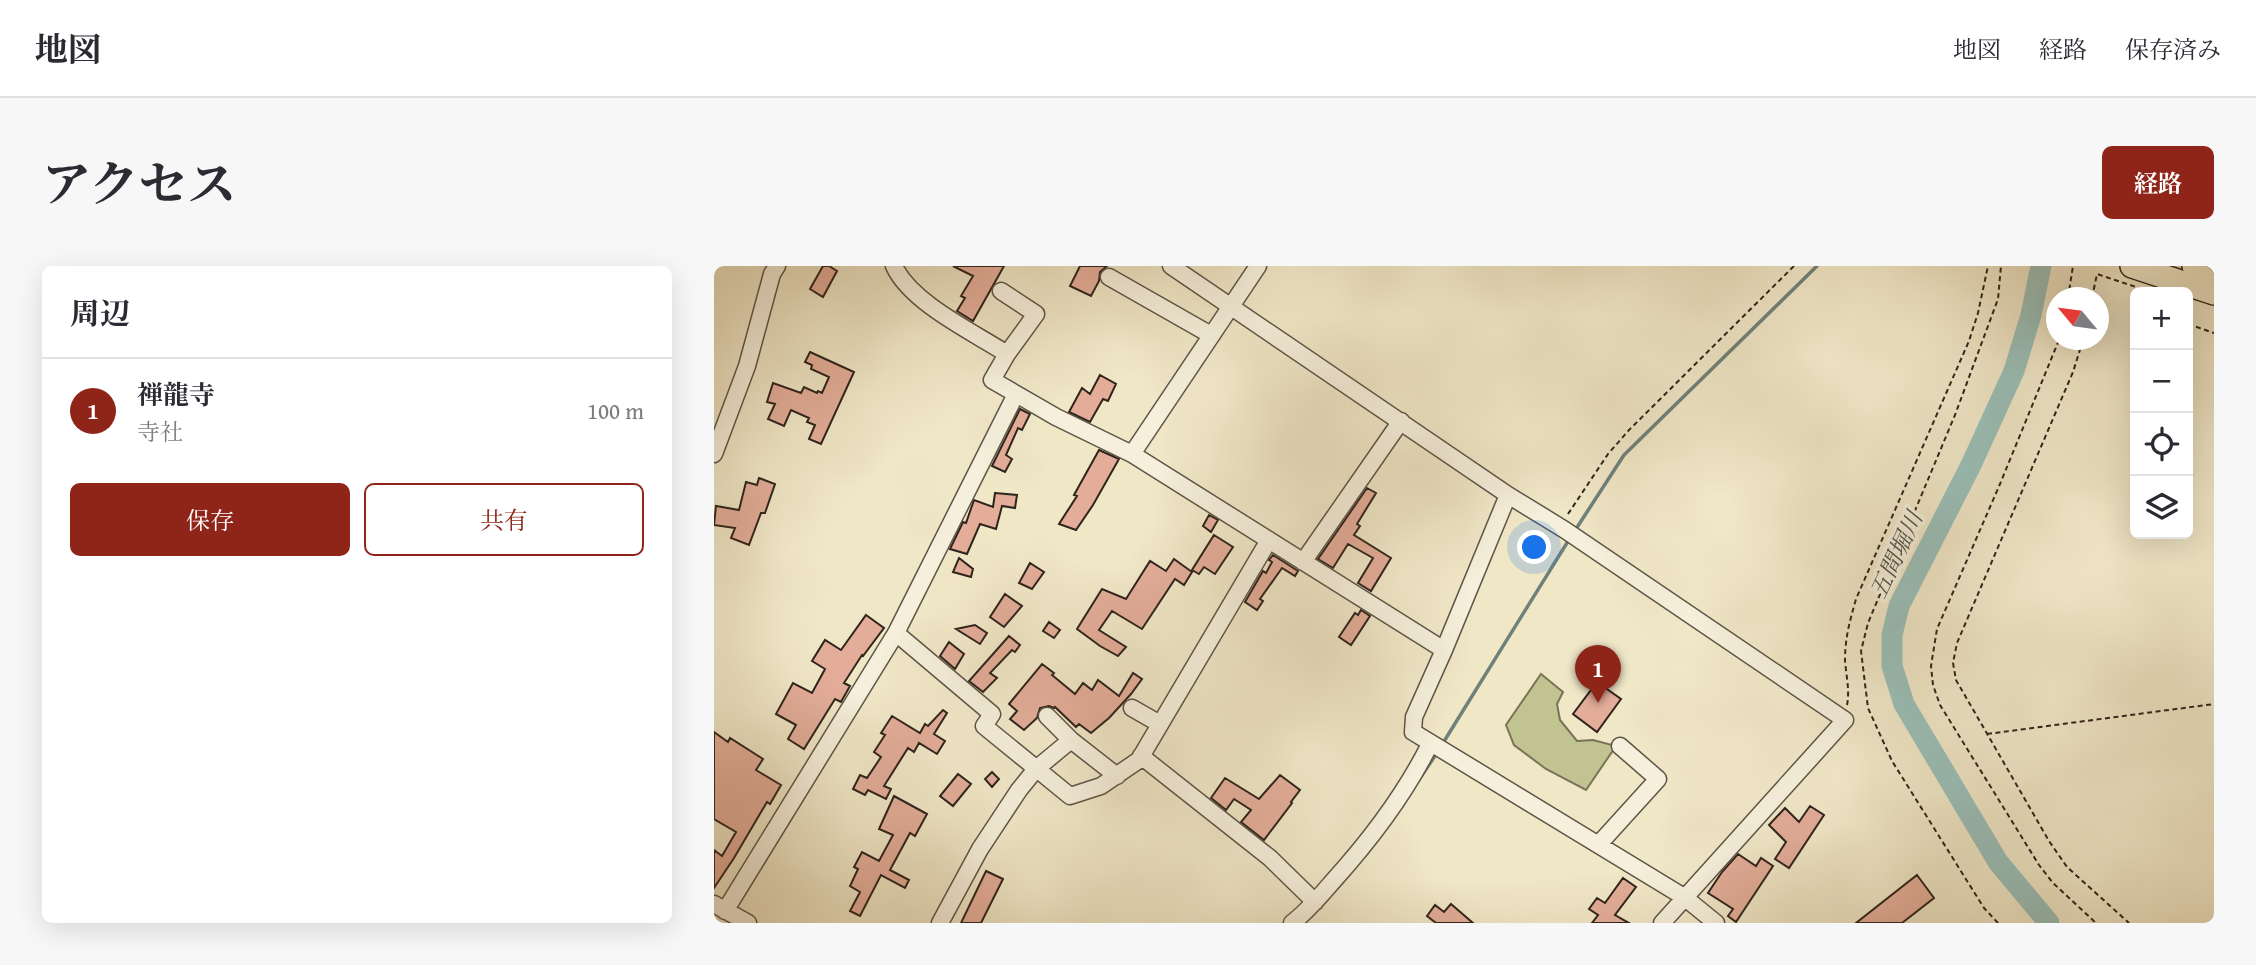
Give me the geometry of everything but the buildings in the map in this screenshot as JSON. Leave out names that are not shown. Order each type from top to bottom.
[{"type":"highway","points":[[2132,266],[2188,274],[2214,272]]},
{"type":"highway","points":[[2188,274],[2214,293]]},
{"type":"street","points":[[714,454],[720,425],[747,366],[776,266]]},
{"type":"street","points":[[894,266],[923,301],[1007,354]]},
{"type":"street","points":[[1171,266],[1845,720],[1662,923]]},
{"type":"street","points":[[1132,454],[1258,266]]},
{"type":"street","points":[[1109,278],[1211,335]]},
{"type":"street","points":[[1001,291],[1036,314],[992,380],[1056,417],[1132,454],[1444,650]]},
{"type":"street","points":[[748,923],[720,907],[896,633],[1016,394]]},
{"type":"street","points":[[1303,562],[1401,421]]},
{"type":"street","points":[[1508,495],[1414,717],[1413,732],[1684,897],[1716,923]]},
{"type":"street","points":[[896,633],[992,714],[984,726],[1070,796],[1101,786],[1141,756],[1269,540]]},
{"type":"street","points":[[1132,708],[1160,724]]},
{"type":"street","points":[[1047,716],[1071,740],[1117,776]]},
{"type":"street","points":[[940,923],[980,849],[1036,769],[1071,740]]},
{"type":"street","points":[[1599,844],[1658,779],[1620,746]]},
{"type":"street","points":[[1292,923],[1360,852],[1436,747]]},
{"type":"street","points":[[1141,756],[1270,858],[1314,902]]},
{"type":"path","points":[[1567,532],[1608,454],[1794,266]]},
{"type":"path","points":[[1845,720],[1849,694],[1845,644],[1856,599],[1969,341],[1988,266]]},
{"type":"path","points":[[1998,923],[1984,908],[1892,761],[1868,708],[1861,651],[1868,623],[1955,415],[1998,299],[2001,266]]},
{"type":"path","points":[[2070,287],[2073,266]]},
{"type":"path","points":[[2094,287],[2097,274],[2136,287]]},
{"type":"path","points":[[2193,326],[2214,333]]},
{"type":"path","points":[[2055,350],[2006,472],[1937,629],[1931,666],[1933,685],[1940,705],[2039,865],[2053,883],[2096,923]]},
{"type":"path","points":[[2080,350],[2073,372],[1957,643],[1952,663],[1956,680],[2049,841],[2067,867],[2129,923]]},
{"type":"path","points":[[1987,734],[2214,704]]},
{"type":"green space","points":[[1541,674],[1563,692],[1557,704],[1560,720],[1577,741],[1593,740],[1616,746],[1586,790],[1546,769],[1514,745],[1506,725]]},
{"type":"waterway","points":[[1574,532],[1624,455],[1817,266]]},
{"type":"waterway","name":"五間堀川","points":[[2041,266],[2031,315],[2014,371],[1971,465],[1899,606],[1892,635],[1892,666],[1904,704],[1998,862],[2049,923]]},
{"type":"waterway","points":[[1443,743],[1570,538]]},
{"type":"waterway","points":[[1418,781],[1437,753]]},
{"type":"waterway","points":[[1338,887],[1349,874]]},
{"type":"place","name":"禅龍寺","points":[[1598,703]]}]
